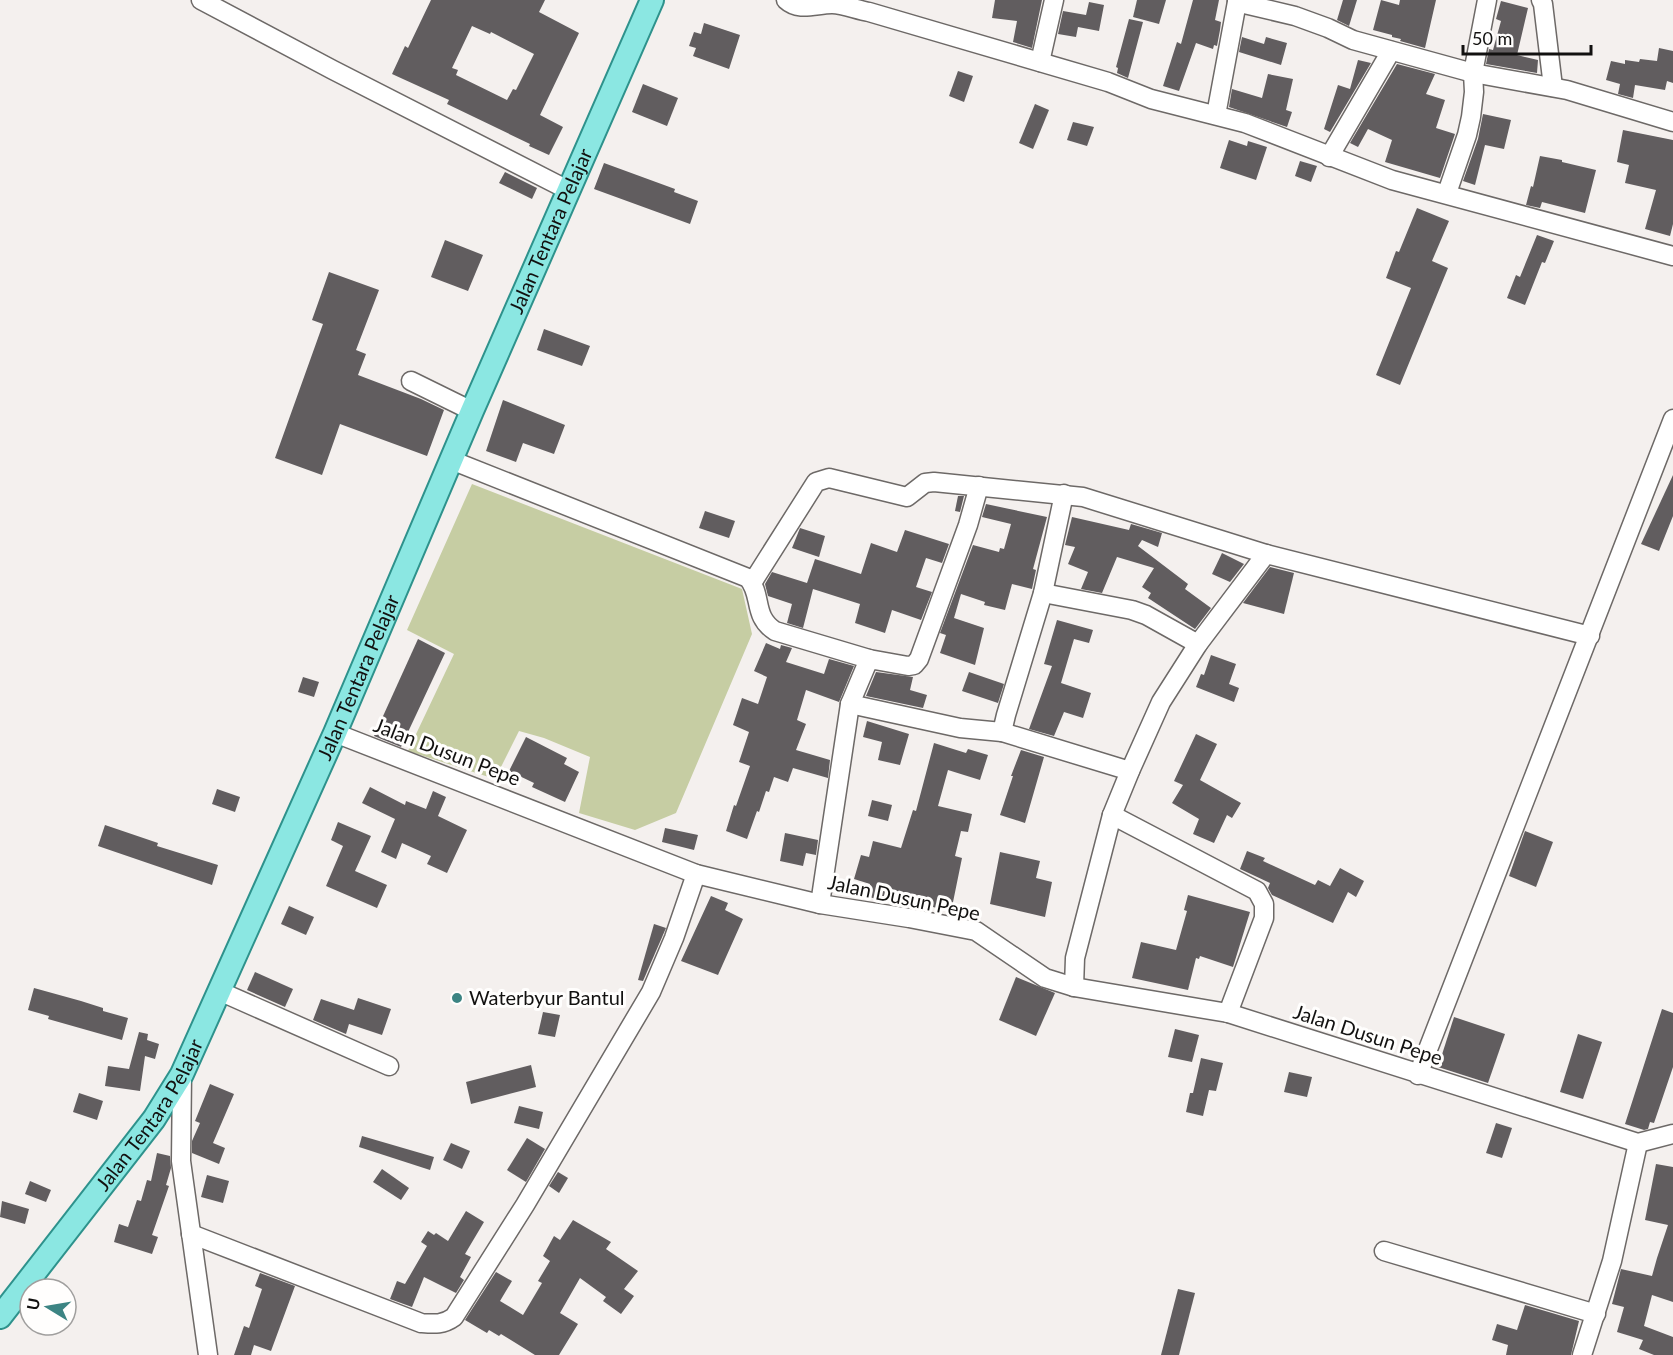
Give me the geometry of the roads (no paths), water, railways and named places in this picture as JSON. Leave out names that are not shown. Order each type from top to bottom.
[{"type":"main road","name":"Jalan Tentara Pelajar","points":[[0,1317],[154,1119],[182,1074],[336,732],[472,411],[652,0]]},
{"type":"street","points":[[201,0],[568,190]]},
{"type":"street","points":[[786,0],[800,6],[814,7],[832,4],[869,12],[1108,82],[1151,99],[1245,123],[1392,180],[1448,193],[1673,256]]},
{"type":"street","points":[[1040,62],[1054,0]]},
{"type":"street","points":[[1448,193],[1469,126],[1474,92],[1473,73],[1487,0]]},
{"type":"street","points":[[1541,0],[1553,87]]},
{"type":"street","points":[[1216,115],[1237,1],[1295,16],[1353,40],[1391,51],[1473,73],[1567,90],[1673,122]]},
{"type":"street","points":[[1329,157],[1391,51]]},
{"type":"street","points":[[411,381],[472,411]]},
{"type":"street","points":[[1418,1075],[1673,418]]},
{"type":"street","points":[[451,460],[748,578],[752,583],[760,615],[767,626],[775,631],[869,659],[909,666],[915,664],[919,659],[968,525],[979,486]]},
{"type":"street","points":[[752,583],[816,482],[829,478],[907,497],[925,483],[934,482],[1083,497],[1266,554],[1590,636]]},
{"type":"street","points":[[1002,732],[1043,593],[1064,494]]},
{"type":"street","points":[[1074,987],[1075,958],[1112,815],[1130,771],[1161,702],[1198,644],[1266,554]]},
{"type":"street","points":[[1043,593],[1132,610],[1146,615],[1198,644]]},
{"type":"street","points":[[820,904],[850,704],[869,659]]},
{"type":"street","points":[[850,704],[960,728],[1002,732],[1130,771]]},
{"type":"street","name":"Jalan Dusun Pepe","points":[[336,732],[696,874],[820,904],[976,931],[1045,978],[1074,987],[1228,1013],[1638,1143]]},
{"type":"street","points":[[1112,815],[1257,891],[1264,904],[1264,918],[1228,1013]]},
{"type":"street","points":[[191,1234],[421,1323],[442,1324],[449,1321],[454,1317],[525,1205],[651,992],[674,938],[696,874]]},
{"type":"street","points":[[219,991],[389,1066]]},
{"type":"street","points":[[182,1074],[181,1161],[208,1355]]},
{"type":"street","points":[[1582,1355],[1612,1261],[1638,1143],[1673,1134]]},
{"type":"street","points":[[1384,1251],[1596,1314]]},
{"type":"place","name":"Waterbyur Bantul","points":[[457,998]]}]
